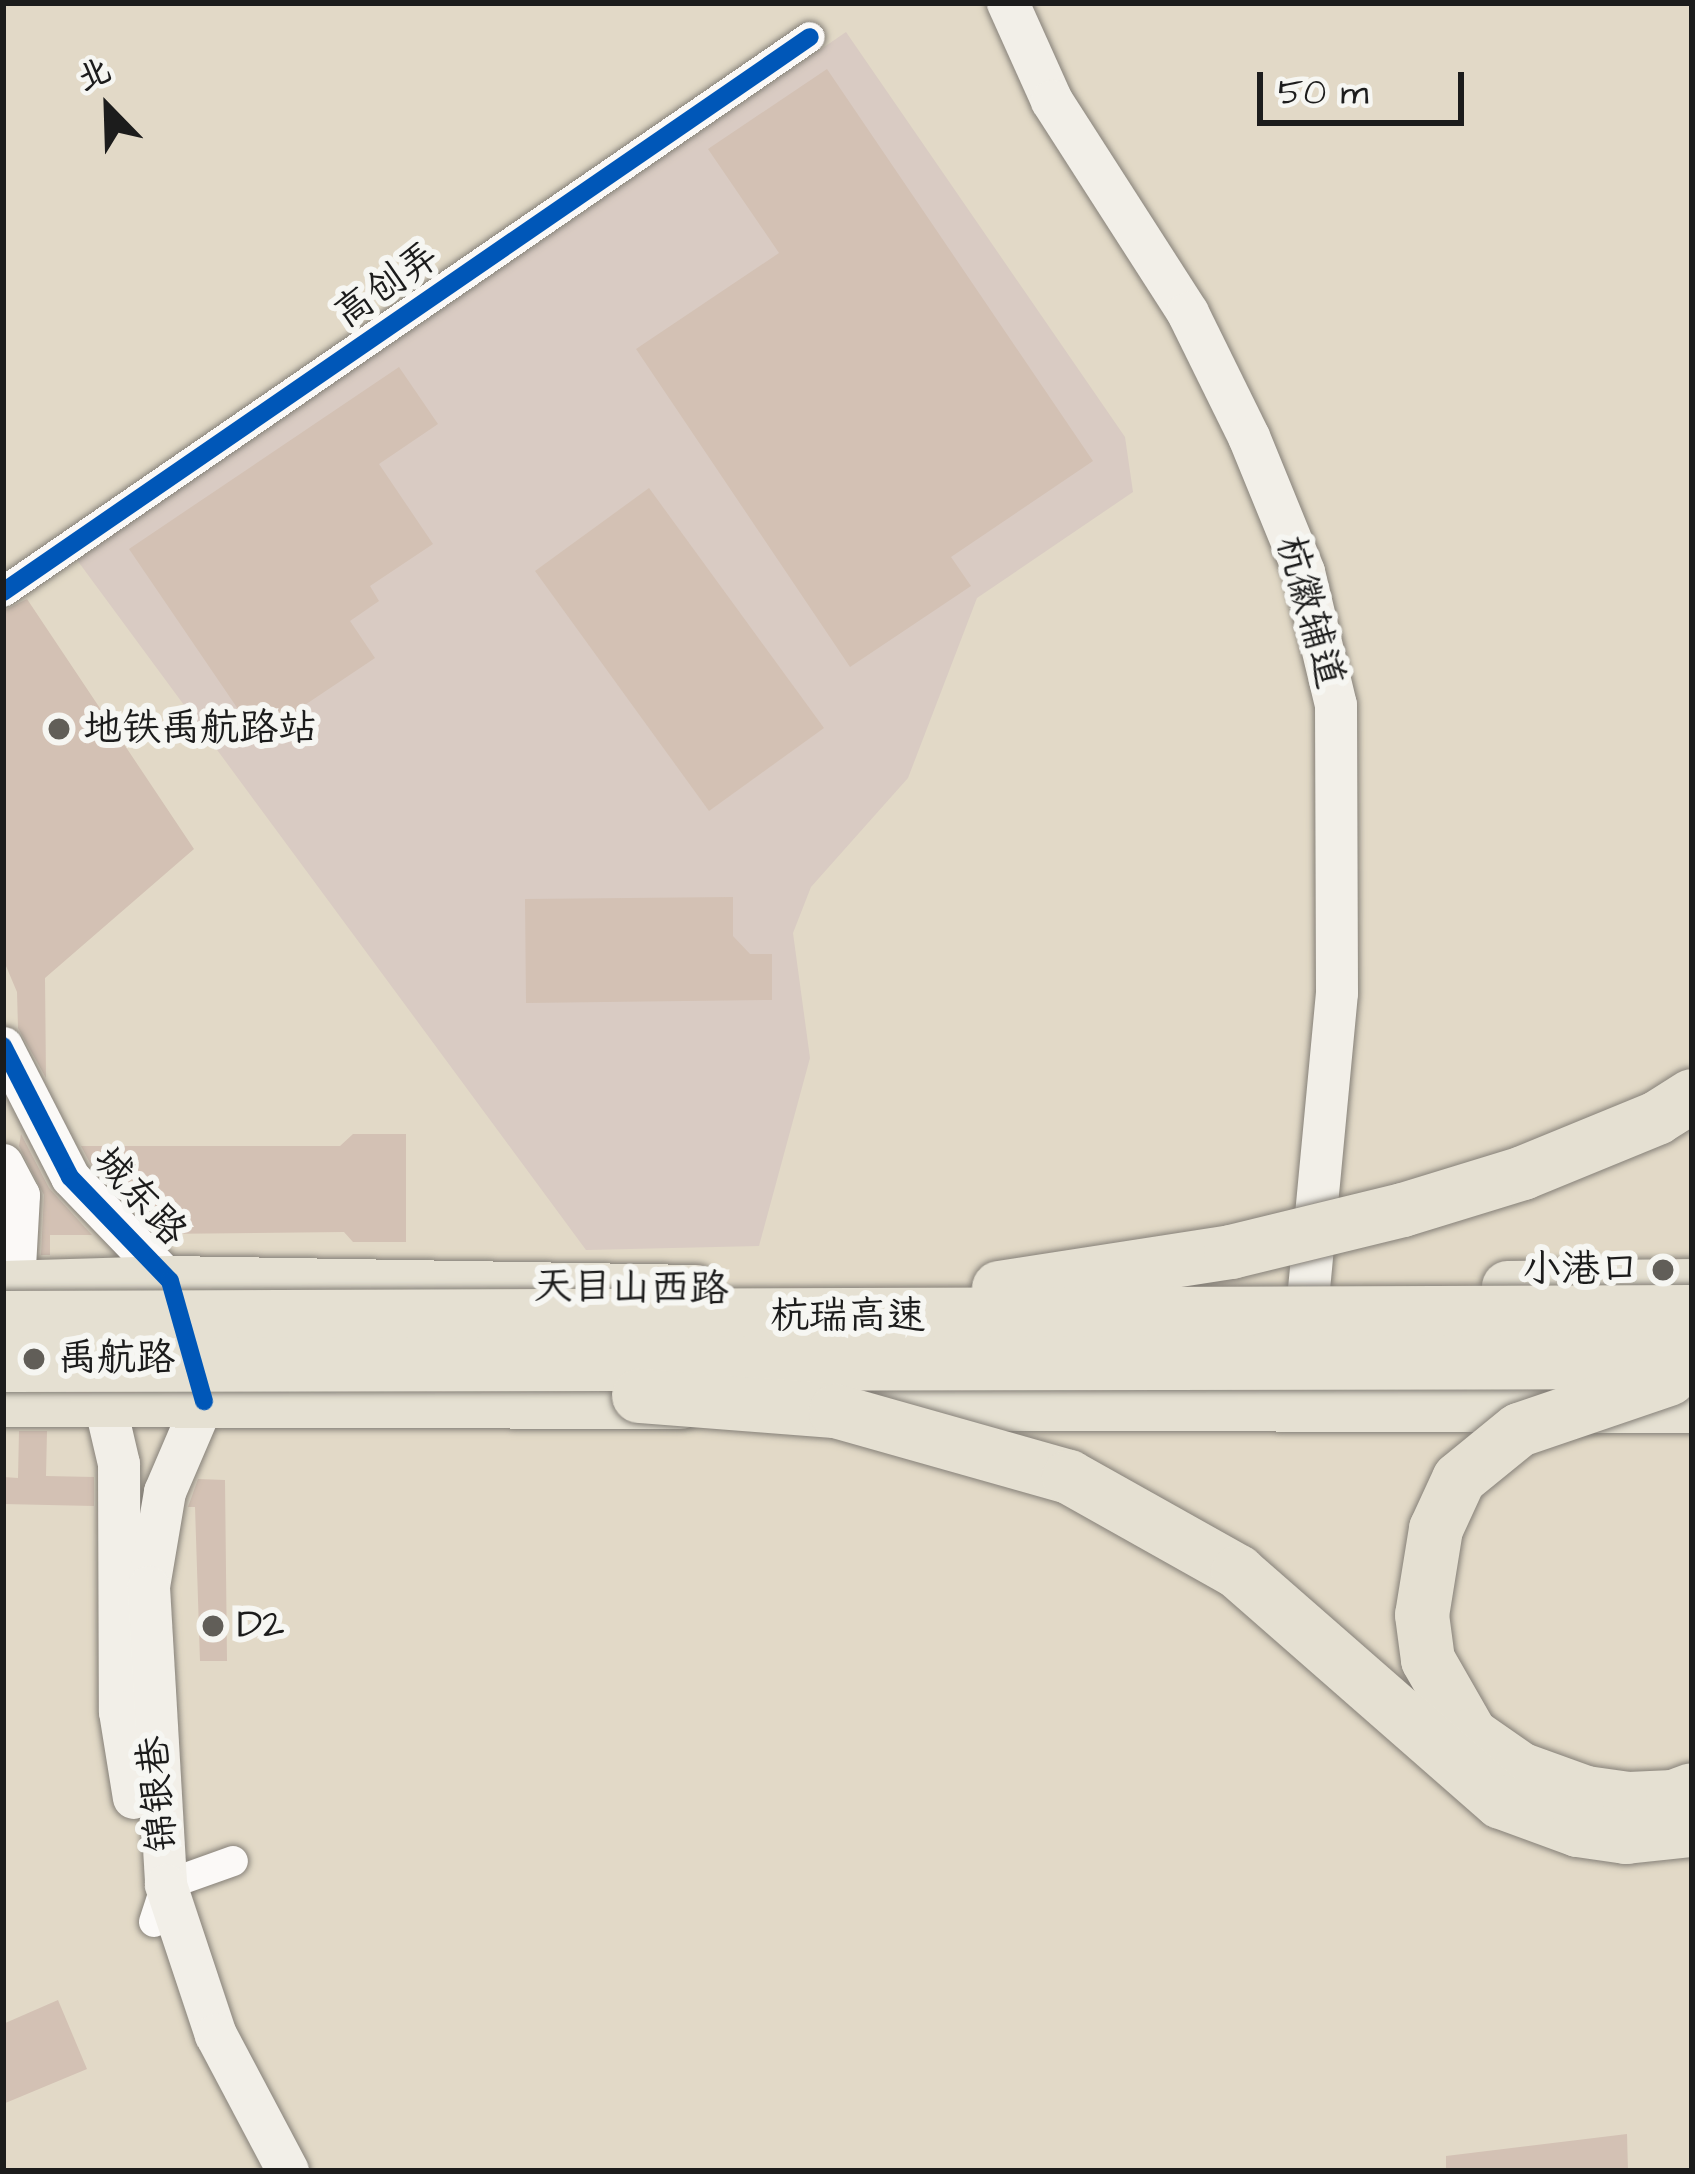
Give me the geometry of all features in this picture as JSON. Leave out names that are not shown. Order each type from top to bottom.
[{"type":"highway","points":[[803,1317],[1231,1252],[1403,1210],[1523,1173],[1657,1118],[1692,1096]]},
{"type":"highway","name":"天目山西路","points":[[7,1296],[170,1281],[946,1294],[1692,1284]]},
{"type":"highway","name":"杭瑞高速","points":[[7,1296],[803,1317],[1692,1312]]},
{"type":"highway","name":"杭瑞高速","points":[[3,1365],[208,1383],[1692,1362]]},
{"type":"highway","points":[[1692,1372],[1520,1430],[1484,1456],[1459,1479],[1436,1528],[1422,1615],[1429,1660],[1471,1735],[1520,1769],[1586,1793],[1629,1799],[1673,1797],[1692,1790]]},
{"type":"highway","points":[[208,1383],[836,1411],[1069,1477],[1238,1572],[1501,1802],[1578,1830],[1626,1837],[1692,1830]]},
{"type":"highway","points":[[3,1401],[104,1400],[208,1383],[1692,1407]]},
{"type":"main road","name":"杭徽辅道","points":[[1008,3],[1052,101],[1188,314],[1249,437],[1304,572],[1336,706],[1336,993],[1309,1289]]},
{"type":"main road","name":"锦银巷","points":[[208,1383],[165,1492],[149,1587],[160,1904],[216,2035],[288,2171]]},
{"type":"main road","name":"锦银巷","points":[[104,1400],[119,1463],[120,1712],[160,1904],[194,2031],[262,2171]]},
{"type":"street","name":"高创弄","points":[[3,592],[810,37]]},
{"type":"street","name":"城东路","points":[[3,1046],[70,1177],[170,1281],[208,1383]]},
{"type":"street","points":[[3,1162],[20,1196],[7,1296],[104,1400]]},
{"type":"street","points":[[160,1904],[233,1861]]},
{"type":"shaded area","points":[[846,32],[1125,437],[1133,492],[977,598],[908,778],[811,887],[793,933],[810,1058],[759,1246],[586,1250],[77,560]]},
{"type":"building","points":[[827,69],[1093,461],[951,557],[971,586],[850,667],[636,349],[779,253],[708,149]]},
{"type":"building","points":[[399,367],[438,424],[379,464],[433,544],[370,586],[379,601],[350,621],[375,658],[257,737],[129,549]]},
{"type":"building","points":[[649,488],[824,728],[709,811],[535,571]]},
{"type":"building","name":"地铁禹航路站","points":[[27,599],[194,849],[45,978],[46,1078],[18,1028],[17,992],[3,959],[3,611]]},
{"type":"building","points":[[733,897],[733,936],[750,954],[772,954],[772,1000],[526,1003],[525,899]]},
{"type":"building","points":[[21,1134],[49,1188],[92,1235],[50,1235],[50,1255],[41,1255],[44,1195],[19,1146]]},
{"type":"building","points":[[353,1134],[406,1134],[406,1242],[353,1242],[344,1232],[158,1234],[90,1163],[81,1146],[340,1146]]},
{"type":"building","points":[[19,1431],[47,1431],[46,1476],[94,1477],[94,1506],[3,1504],[3,1477],[18,1478]]},
{"type":"building","points":[[198,1479],[225,1480],[227,1661],[200,1661],[195,1507],[188,1507]]},
{"type":"building","points":[[58,2000],[87,2069],[3,2104],[3,2024]]},
{"type":"building","points":[[1627,2134],[1628,2171],[1446,2171],[1446,2156]]},
{"type":"cycle path","points":[[3,592],[810,37]]},
{"type":"cycle path","points":[[3,1046],[70,1177],[170,1281],[204,1401]]},
{"type":"place","name":"地铁禹航路站","points":[[59,729]]},
{"type":"place","name":"小港口","points":[[1663,1270]]},
{"type":"place","name":"禹航路","points":[[34,1359]]},
{"type":"place","name":"D2","points":[[213,1626]]}]
